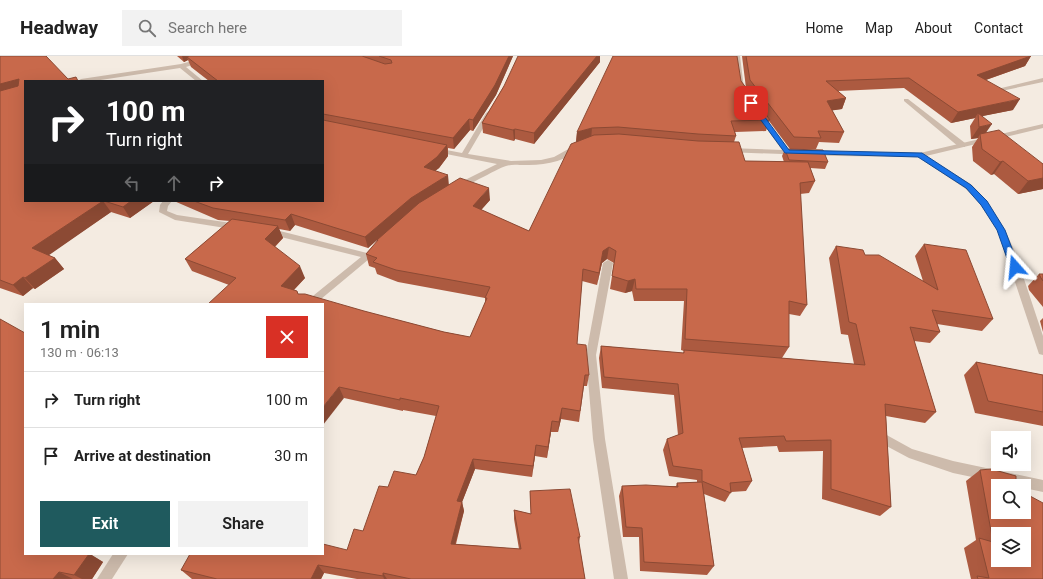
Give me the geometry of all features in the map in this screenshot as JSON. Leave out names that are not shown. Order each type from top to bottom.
[{"type":"street","points":[[88,80],[180,66],[216,56]]},
{"type":"street","points":[[737,56],[742,90],[747,97]]},
{"type":"street","points":[[180,66],[199,80]]},
{"type":"street","points":[[992,91],[1043,80]]},
{"type":"street","points":[[906,100],[962,145]]},
{"type":"street","points":[[464,155],[492,109]]},
{"type":"street","points":[[756,109],[787,152]]},
{"type":"street","points":[[718,150],[920,155],[1043,126]]},
{"type":"street","points":[[424,147],[506,162],[526,163],[557,159],[575,148],[586,145]]},
{"type":"street","points":[[920,155],[969,187],[984,203],[1001,230],[1010,252],[1043,351]]},
{"type":"street","points":[[448,193],[467,181],[506,162]]},
{"type":"street","points":[[167,202],[164,205],[163,212],[175,217],[246,228]]},
{"type":"street","points":[[261,230],[285,234],[368,256]]},
{"type":"street","points":[[309,303],[384,242]]},
{"type":"street","points":[[608,263],[596,349],[591,355],[599,439],[621,579]]},
{"type":"street","points":[[883,438],[909,453],[946,464],[1043,486]]},
{"type":"street","points":[[104,579],[120,555]]},
{"type":"building","points":[[0,56],[46,56],[68,79],[76,77],[78,80],[24,80],[24,202],[101,202],[32,248],[55,258],[25,278],[23,277],[13,285],[0,280],[0,91],[18,86],[19,79],[0,84]]},
{"type":"building","points":[[362,56],[385,64],[392,63],[391,60],[379,56],[509,56],[495,85],[473,120],[469,119],[453,138],[324,114],[324,80],[217,80],[187,57]]},
{"type":"building","points":[[518,56],[597,56],[534,133],[482,123],[504,86]]},
{"type":"building","points":[[613,56],[737,56],[741,81],[770,120],[731,121],[736,136],[618,127],[592,128],[577,132]]},
{"type":"building","points":[[746,56],[1031,56],[977,75],[1020,99],[958,112],[909,78],[826,81],[846,98],[827,101],[844,132],[818,131],[821,138],[794,137],[750,80]]},
{"type":"building","points":[[978,113],[992,124],[979,127]]},
{"type":"building","points":[[324,120],[447,145],[437,157],[424,167],[448,175],[411,198],[365,237],[291,214],[285,220],[213,208],[197,202],[324,202]]},
{"type":"building","points":[[999,130],[1043,164],[1043,178],[1028,181],[1003,161],[1000,162],[982,149],[980,134]]},
{"type":"building","points":[[619,134],[698,141],[739,142],[745,161],[808,162],[815,181],[800,183],[807,305],[789,301],[789,347],[685,339],[687,289],[636,289],[635,279],[628,281],[612,276],[616,251],[609,247],[603,251],[599,273],[583,269],[577,344],[586,345],[589,375],[585,375],[580,411],[562,408],[559,422],[552,421],[548,447],[536,445],[533,466],[473,459],[457,501],[462,502],[451,544],[521,549],[514,510],[531,514],[530,491],[570,489],[580,537],[578,537],[585,579],[411,579],[383,573],[383,576],[318,565],[311,579],[217,579],[181,570],[189,555],[324,555],[324,544],[347,550],[354,529],[363,531],[379,486],[388,487],[394,471],[416,475],[424,457],[439,406],[400,398],[400,400],[339,387],[324,406],[324,303],[209,303],[236,278],[185,259],[232,219],[278,226],[265,239],[300,266],[281,286],[297,291],[298,294],[305,294],[444,332],[470,337],[487,298],[485,298],[490,287],[396,270],[373,262],[377,258],[366,254],[377,240],[419,203],[460,178],[489,188],[473,206],[529,231],[571,144],[594,135]]},
{"type":"building","points":[[785,149],[823,150],[828,162],[789,160]]},
{"type":"building","points":[[107,202],[130,202],[123,207]]},
{"type":"building","points":[[924,244],[966,250],[993,319],[932,310],[940,332],[910,327],[936,412],[885,404],[891,507],[831,489],[831,440],[786,441],[784,436],[739,438],[752,481],[730,483],[731,493],[702,481],[702,470],[673,466],[667,439],[683,433],[678,384],[604,377],[601,346],[684,353],[684,350],[865,365],[856,324],[849,322],[836,246],[863,250],[865,255],[879,255],[938,290]]},
{"type":"building","points":[[1039,274],[1043,274],[1043,281],[1041,278]]},
{"type":"building","points":[[0,319],[24,332],[24,555],[88,555],[74,575],[59,572],[53,579],[0,579]]},
{"type":"building","points":[[976,362],[1043,375],[1043,412],[988,401]]},
{"type":"building","points":[[991,469],[991,471],[998,471],[1016,476],[1016,479],[991,479],[991,519],[1031,519],[1031,497],[1043,503],[1043,579],[978,579],[977,576],[989,578],[979,538],[991,541],[991,567],[1031,567],[1031,527],[991,527],[991,531],[980,470]]},
{"type":"building","points":[[702,482],[714,566],[644,562],[642,528],[626,527],[622,486],[646,485],[678,487],[677,483]]},
{"type":"route","points":[[751,103],[787,152],[920,155],[945,170],[969,187],[984,203],[1001,230],[1015,267]]}]
